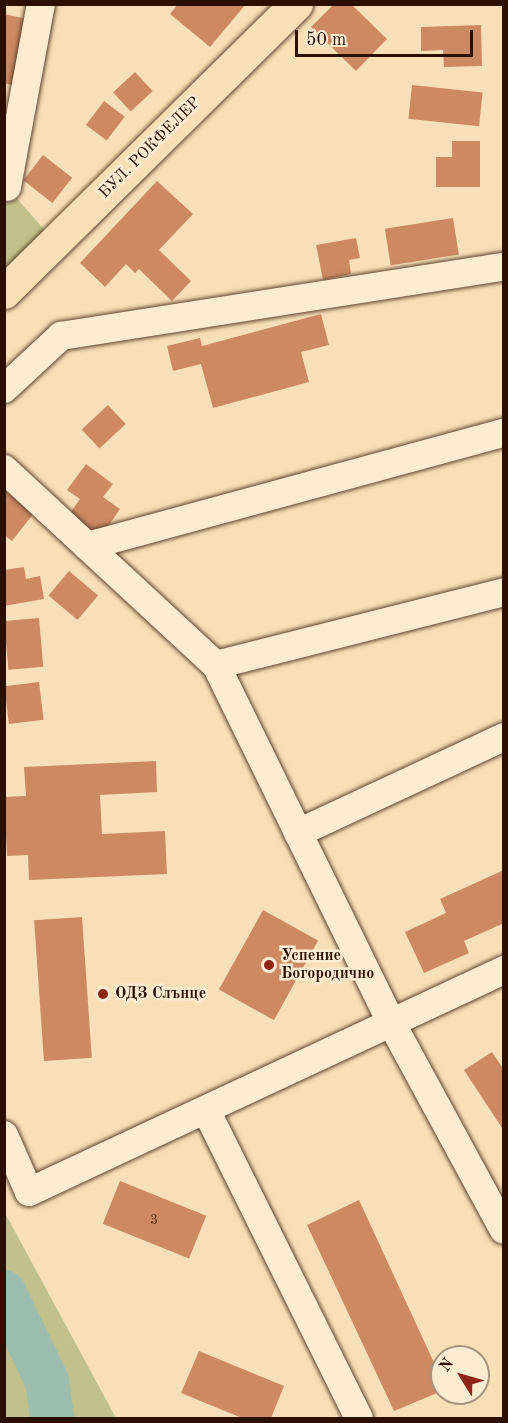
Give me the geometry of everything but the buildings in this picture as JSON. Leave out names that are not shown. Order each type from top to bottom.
[{"type":"main road","name":"БУЛ. РОКФЕЛЕР","points":[[4,292],[296,4]]},
{"type":"street","points":[[7,187],[41,4]]},
{"type":"street","points":[[4,389],[61,336],[504,267]]},
{"type":"street","points":[[87,546],[504,433]]},
{"type":"street","points":[[4,469],[216,665],[392,1024],[504,1230]]},
{"type":"street","points":[[216,665],[504,592]]},
{"type":"street","points":[[298,833],[504,737]]},
{"type":"street","points":[[4,1135],[29,1192],[504,970]]},
{"type":"street","points":[[206,1110],[359,1419]]},
{"type":"shaded area","points":[[7,187],[55,242],[5,292],[4,203]]},
{"type":"shaded area","points":[[5,1213],[116,1418],[5,1418]]},
{"type":"waterway","points":[[4,1292],[47,1381],[52,1418]]},
{"type":"place","name":"Успение Богородично","points":[[269,965]]},
{"type":"place","name":"ОДЗ Слънце","points":[[103,994]]}]
